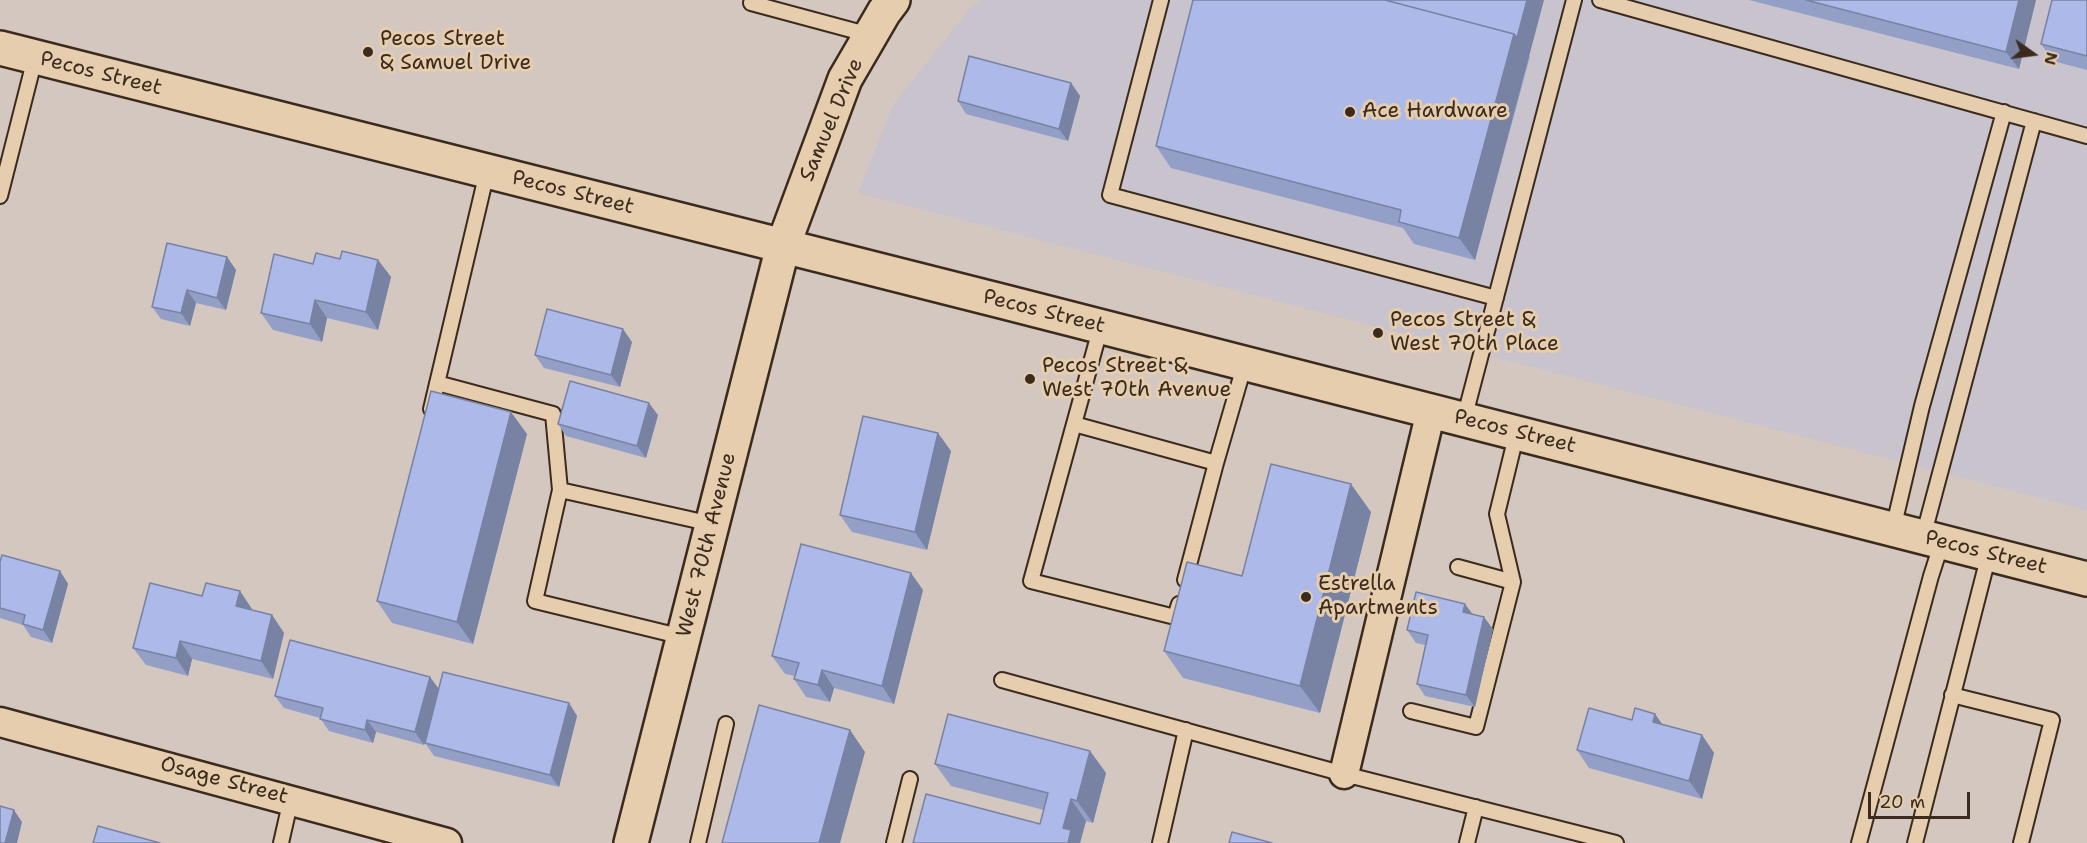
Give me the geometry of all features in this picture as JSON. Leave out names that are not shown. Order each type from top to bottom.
[{"type":"main road","name":"Samuel Drive","points":[[783,246],[845,79],[893,0]]},
{"type":"main road","name":"Pecos Street","points":[[0,48],[1101,326],[2087,579]]},
{"type":"main road","name":"West 70th Avenue","points":[[631,843],[783,246]]},
{"type":"street","points":[[1344,774],[1431,411]]},
{"type":"street","name":"Osage Street","points":[[0,722],[447,843]]},
{"type":"lane","points":[[1161,0],[1110,195],[1496,298]]},
{"type":"lane","points":[[1464,419],[1574,0]]},
{"type":"lane","points":[[1600,0],[2087,136]]},
{"type":"lane","points":[[751,3],[870,35]]},
{"type":"lane","points":[[0,196],[35,58]]},
{"type":"lane","points":[[1859,843],[1931,576],[1919,536],[1922,406],[2004,112]]},
{"type":"lane","points":[[1919,536],[2034,121]]},
{"type":"lane","points":[[429,418],[487,172]]},
{"type":"lane","points":[[1101,326],[1031,581],[1175,617],[1245,363]]},
{"type":"lane","points":[[437,383],[553,414],[560,490],[535,601],[683,637]]},
{"type":"lane","points":[[1074,424],[1216,463]]},
{"type":"lane","points":[[1411,711],[1476,727],[1513,582],[1497,514],[1517,432]]},
{"type":"lane","points":[[560,490],[712,524]]},
{"type":"lane","points":[[1916,843],[1989,554]]},
{"type":"lane","points":[[1458,567],[1513,582]]},
{"type":"lane","points":[[1002,680],[1344,774],[1616,843]]},
{"type":"lane","points":[[1952,695],[2052,720],[2021,843]]},
{"type":"lane","points":[[698,843],[726,724]]},
{"type":"lane","points":[[1160,843],[1186,730]]},
{"type":"lane","points":[[894,843],[910,779]]},
{"type":"lane","points":[[281,843],[291,799]]},
{"type":"lane","points":[[1467,843],[1476,807]]},
{"type":"shaded area","points":[[981,0],[2087,0],[2087,510],[858,193],[893,105],[971,7]]},
{"type":"building","name":"Ace Hardware","points":[[1193,0],[1385,0],[1514,34],[1459,238],[1399,222],[1401,210],[1156,146]]},
{"type":"building","points":[[1385,0],[1527,0],[1517,38],[1514,34]]},
{"type":"building","points":[[1806,0],[2019,0],[2006,52]]},
{"type":"building","points":[[2052,0],[2087,0],[2087,56],[2041,44]]},
{"type":"building","points":[[969,56],[1071,83],[1059,129],[958,101]]},
{"type":"building","points":[[167,243],[227,257],[217,298],[187,290],[181,313],[152,307]]},
{"type":"building","points":[[342,251],[378,260],[366,312],[315,300],[310,324],[261,313],[274,254],[313,264],[316,253],[340,259]]},
{"type":"building","points":[[547,309],[623,329],[611,375],[535,355]]},
{"type":"building","points":[[570,381],[649,403],[637,446],[558,424]]},
{"type":"building","points":[[431,391],[511,412],[457,622],[377,601]]},
{"type":"building","points":[[863,416],[938,433],[915,532],[840,515]]},
{"type":"building","name":"Estrella Apartments","points":[[1271,464],[1351,484],[1300,686],[1164,651],[1187,562],[1242,576]]},
{"type":"building","points":[[801,544],[911,573],[882,686],[822,670],[818,685],[794,679],[799,663],[772,656]]},
{"type":"building","points":[[2,555],[60,571],[43,630],[23,624],[25,615],[0,608]]},
{"type":"building","points":[[150,583],[202,596],[206,583],[240,591],[236,606],[272,615],[261,661],[180,641],[176,658],[133,648]]},
{"type":"building","points":[[1416,592],[1465,604],[1463,612],[1484,617],[1466,695],[1417,684],[1428,635],[1407,630]]},
{"type":"building","points":[[290,640],[430,677],[415,732],[367,720],[365,730],[320,719],[323,708],[275,696]]},
{"type":"building","points":[[443,672],[569,703],[550,775],[425,743]]},
{"type":"building","points":[[759,705],[850,730],[819,843],[722,843]]},
{"type":"building","points":[[1589,708],[1632,720],[1635,708],[1655,714],[1653,722],[1702,735],[1689,781],[1577,750]]},
{"type":"building","points":[[948,714],[1090,751],[1077,801],[1071,799],[1063,828],[1071,830],[1068,843],[913,843],[926,794],[1040,824],[1048,793],[935,764]]},
{"type":"building","points":[[0,806],[14,810],[5,843],[0,843]]},
{"type":"building","points":[[98,826],[160,843],[93,843]]},
{"type":"building","points":[[1232,832],[1272,843],[1229,843]]},
{"type":"place","name":"Pecos Street & Samuel Drive","points":[[368,52]]},
{"type":"place","name":"Ace Hardware","points":[[1350,112]]},
{"type":"place","name":"Pecos Street & West 70th Place","points":[[1378,333]]},
{"type":"place","name":"Pecos Street & West 70th Avenue","points":[[1030,379]]},
{"type":"place","name":"Estrella Apartments","points":[[1306,597]]}]
